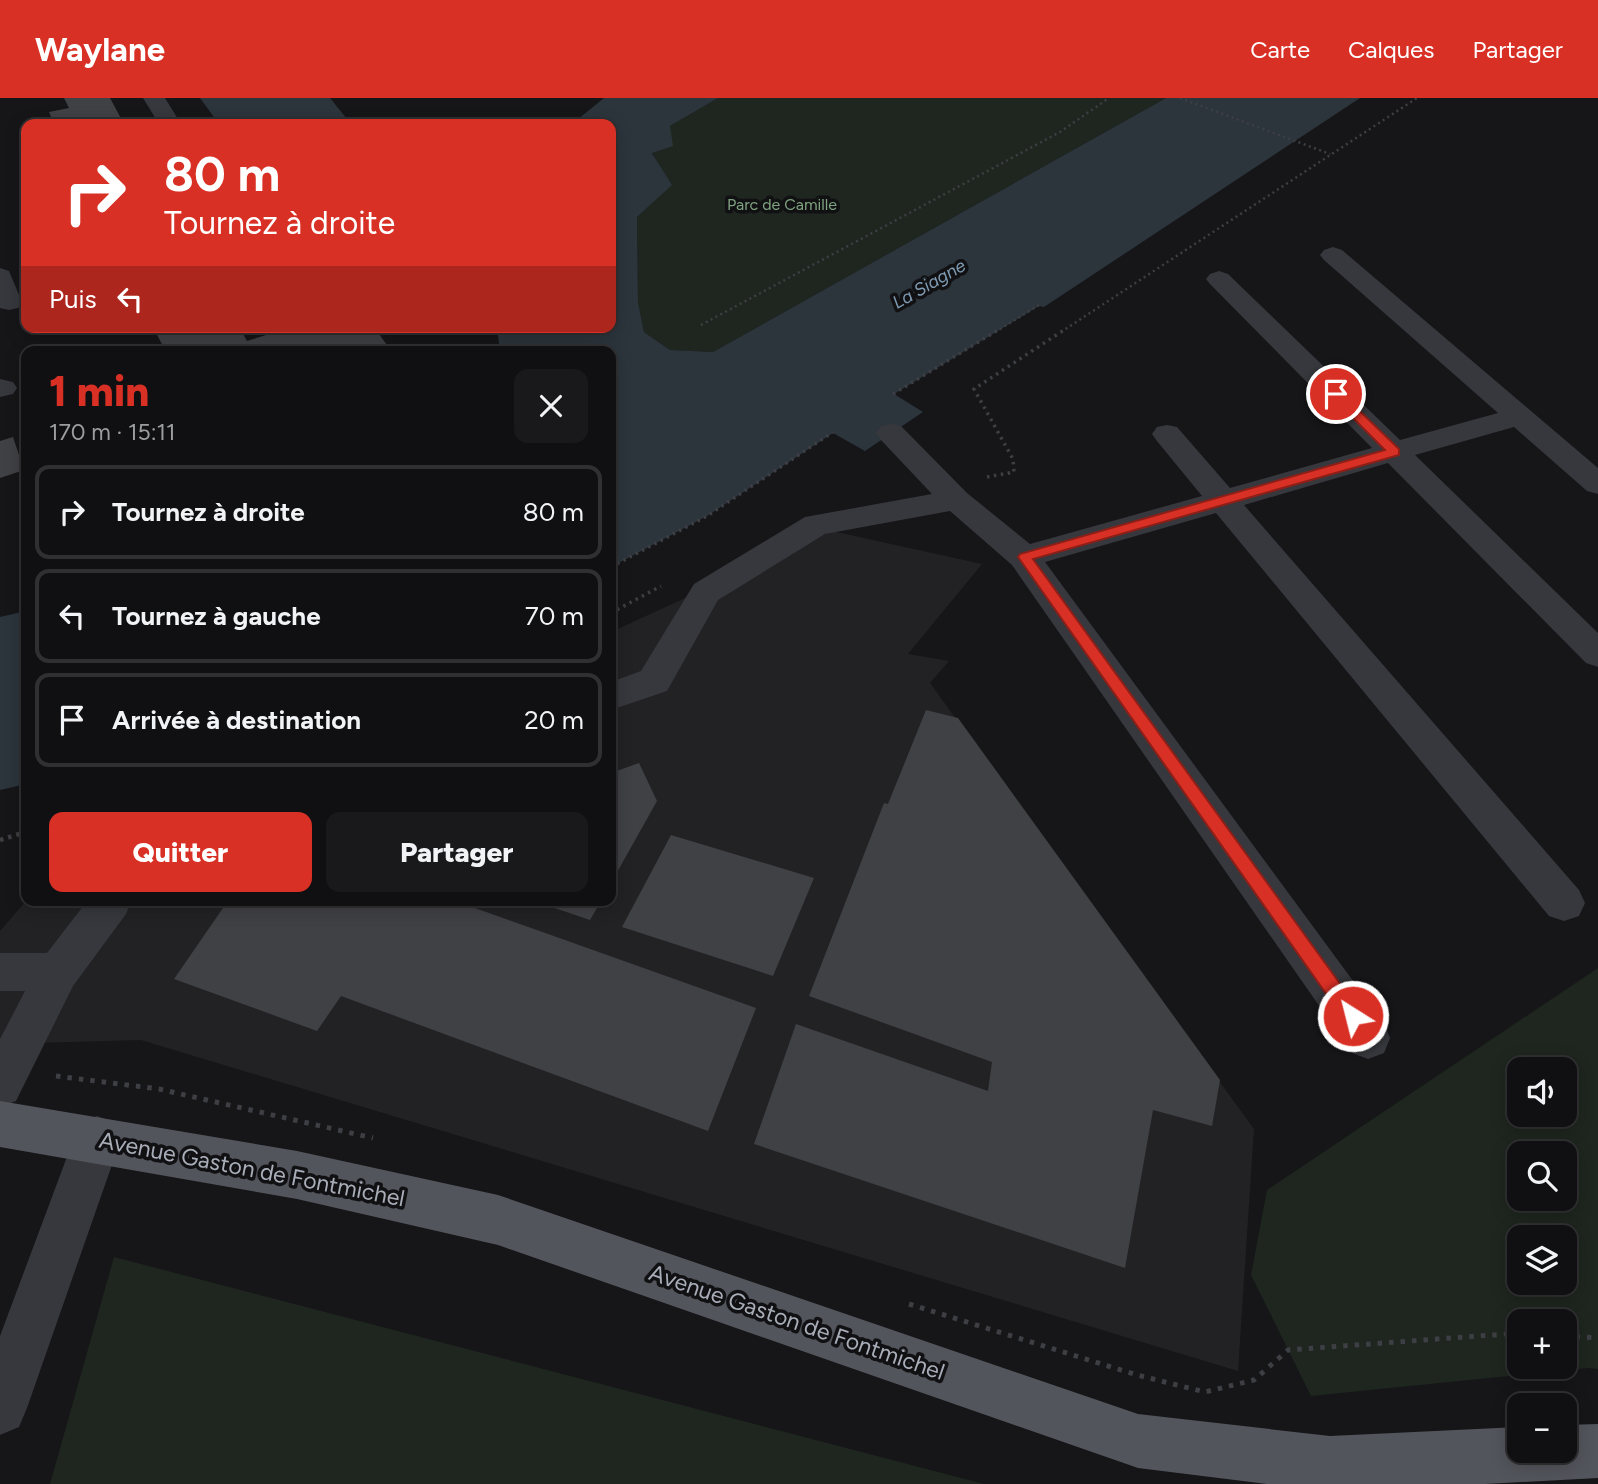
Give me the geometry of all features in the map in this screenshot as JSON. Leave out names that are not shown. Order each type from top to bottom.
[{"type":"main road","name":"Avenue Gaston de Fontmichel","points":[[0,1124],[296,1175],[498,1220],[1138,1441],[1330,1464],[1598,1451]]},
{"type":"street","points":[[154,98],[167,119]]},
{"type":"street","points":[[1334,255],[1598,484]]},
{"type":"street","points":[[0,276],[9,302]]},
{"type":"street","points":[[1219,279],[1598,654]]},
{"type":"street","points":[[1024,557],[1520,416]]},
{"type":"street","points":[[891,433],[949,493],[1024,557],[1368,1038]]},
{"type":"street","points":[[1167,434],[1564,903]]},
{"type":"street","points":[[616,694],[654,681],[706,592],[816,525],[949,493]]},
{"type":"street","points":[[4,1077],[58,972],[107,906]]},
{"type":"street","points":[[0,972],[58,972]]},
{"type":"street","points":[[0,1408],[97,1139]]},
{"type":"path","points":[[701,325],[1060,132],[1109,98]]},
{"type":"path","points":[[1180,98],[1331,154]]},
{"type":"path","points":[[949,493],[1014,472],[1013,459],[974,389],[1417,98]]},
{"type":"path","points":[[893,394],[1039,306]]},
{"type":"path","points":[[616,564],[707,516],[833,432]]},
{"type":"path","points":[[616,610],[668,582]]},
{"type":"path","points":[[0,840],[21,834]]},
{"type":"path","points":[[4,1077],[159,1089],[381,1139]]},
{"type":"path","points":[[901,1302],[1137,1375],[1205,1392],[1254,1380],[1288,1350],[1507,1334]]},
{"type":"path","points":[[1577,1337],[1598,1338]]},
{"type":"shaded area","points":[[832,531],[982,564],[908,654],[949,661],[930,683],[1254,1129],[1238,1371],[141,1040],[0,1044],[0,931],[22,906],[616,906],[616,630]]},
{"type":"green space","name":"Parc de Camille","points":[[718,98],[1166,98],[713,352],[670,350],[644,332],[638,302],[637,217],[671,185],[652,152],[670,126]]},
{"type":"green space","points":[[1598,968],[1598,1369],[1577,1369],[1577,1309],[1507,1309],[1507,1376],[1311,1396],[1251,1275],[1267,1190]]},
{"type":"green space","points":[[114,1257],[984,1484],[50,1484]]},
{"type":"water","points":[[200,98],[330,98],[347,119],[215,119]]},
{"type":"water","name":"La Siagne","points":[[604,98],[718,98],[670,126],[673,146],[652,153],[672,185],[637,217],[638,302],[644,332],[670,350],[713,352],[1166,98],[1360,98],[1044,307],[1039,306],[894,394],[923,412],[865,451],[833,433],[707,516],[616,564],[616,346],[499,346],[498,333],[616,333],[616,119],[578,119]]},
{"type":"water","points":[[21,612],[21,785],[0,790],[0,617]]},
{"type":"building","points":[[64,98],[110,98],[121,119],[52,119],[49,112],[69,108]]},
{"type":"building","points":[[156,333],[242,333],[247,341],[273,333],[378,333],[388,346],[163,346]]},
{"type":"building","points":[[13,437],[21,461],[21,471],[0,478],[0,441]]},
{"type":"building","points":[[926,710],[958,718],[1220,1080],[1212,1126],[1153,1110],[1125,1268],[754,1144],[796,1024],[988,1091],[992,1062],[809,996],[884,803],[888,804]]},
{"type":"building","points":[[639,763],[657,801],[616,874],[616,771]]},
{"type":"building","points":[[671,835],[814,878],[773,976],[622,927]]},
{"type":"building","points":[[469,906],[756,1008],[708,1131],[341,996],[317,1031],[174,979],[223,908]]},
{"type":"building","points":[[549,906],[598,906],[590,920]]},
{"type":"route","points":[[1336,394],[1394,452],[1024,557],[1353,1016]]}]
